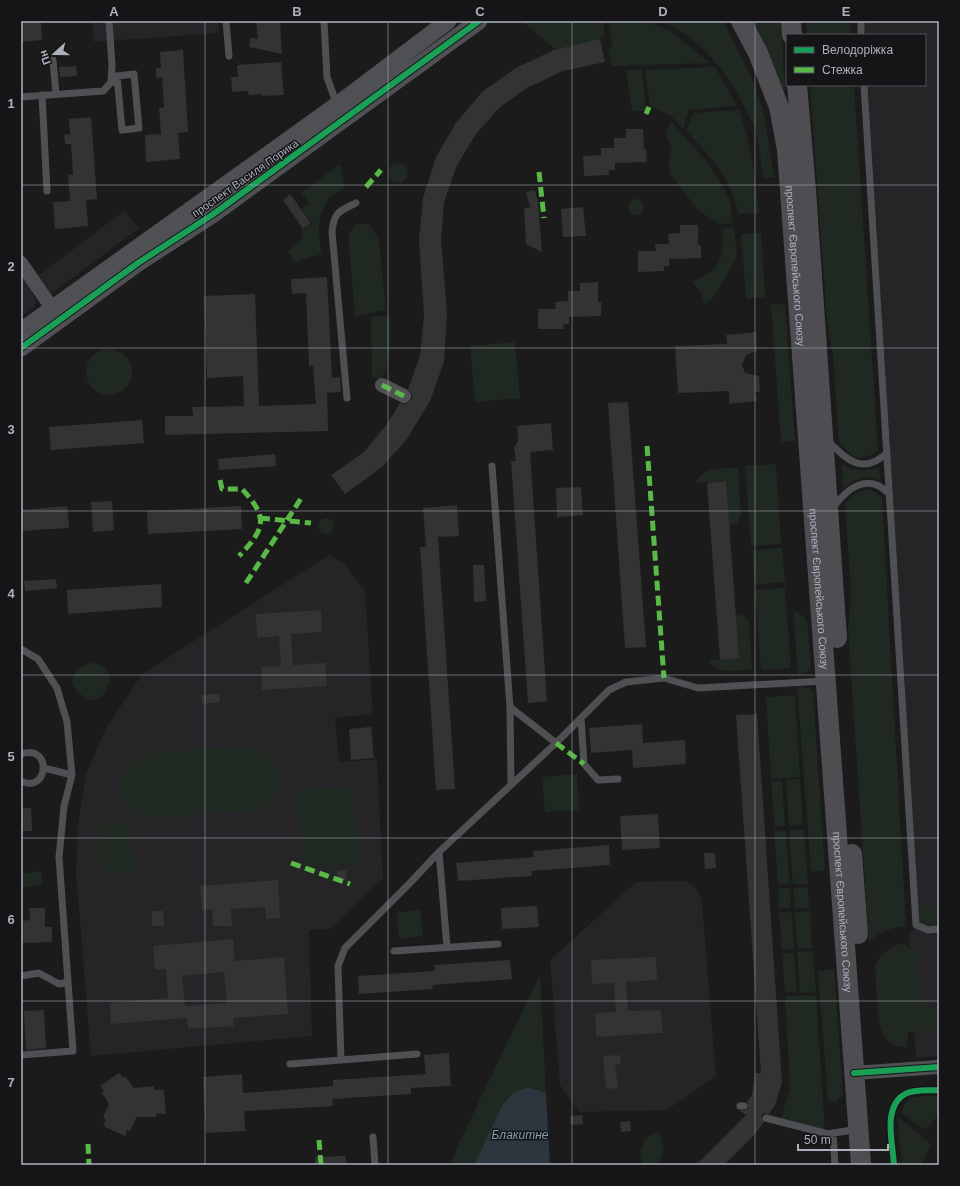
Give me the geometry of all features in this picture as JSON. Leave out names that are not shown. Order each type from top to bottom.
[{"type":"main road","name":"проспект Європейського Союзу","points":[[741,21],[758,53],[779,107],[787,150],[826,681],[861,1073],[874,1165]]},
{"type":"main road","points":[[791,21],[792,34]]},
{"type":"main road","name":"проспект Європейського Союзу","points":[[797,86],[828,514],[861,1073],[858,1129],[861,1165]]},
{"type":"street","name":"проспект Василя Порика","points":[[21,331],[337,105],[448,21]]},
{"type":"street","name":"проспект Василя Порика","points":[[21,348],[138,263],[212,215],[479,21]]},
{"type":"street","points":[[21,263],[52,308]]},
{"type":"street","points":[[382,385],[404,396]]},
{"type":"street","points":[[861,1073],[939,1068]]},
{"type":"lane","points":[[109,21],[112,65],[111,83]]},
{"type":"lane","points":[[226,21],[229,56]]},
{"type":"lane","points":[[324,21],[327,76],[337,105]]},
{"type":"lane","points":[[861,21],[861,34]]},
{"type":"lane","points":[[53,60],[56,94]]},
{"type":"lane","points":[[21,97],[103,91],[117,76],[134,74],[139,128],[122,130],[117,76]]},
{"type":"lane","points":[[864,86],[916,925],[928,930],[939,929]]},
{"type":"lane","points":[[42,95],[47,191]]},
{"type":"lane","points":[[347,398],[332,232],[333,222],[337,213],[356,203]]},
{"type":"lane","points":[[823,436],[847,459],[853,462],[869,463],[881,458],[887,453]]},
{"type":"lane","points":[[492,466],[510,707],[511,784]]},
{"type":"lane","points":[[828,514],[855,486],[864,483],[878,484],[889,494]]},
{"type":"lane","points":[[21,649],[38,659],[57,688],[67,722],[72,775],[64,806],[59,857],[73,1051],[21,1055]]},
{"type":"lane","points":[[341,1060],[338,966],[345,948],[410,884],[439,852],[556,743],[609,690],[626,682],[664,678],[698,688],[826,681]]},
{"type":"lane","points":[[510,707],[556,743]]},
{"type":"lane","points":[[581,718],[584,764],[598,780],[618,779]]},
{"type":"lane","points":[[21,754],[30,752],[35,754],[41,758],[44,768],[42,776],[38,780],[30,784],[21,781]]},
{"type":"lane","points":[[44,768],[72,775]]},
{"type":"lane","points":[[439,852],[447,947]]},
{"type":"lane","points":[[394,951],[498,944]]},
{"type":"lane","points":[[21,976],[39,973],[59,984],[68,982]]},
{"type":"lane","points":[[290,1064],[417,1054]]},
{"type":"lane","points":[[766,1118],[828,1134],[858,1129]]},
{"type":"lane","points":[[833,1133],[835,1165]]},
{"type":"lane","points":[[373,1137],[375,1165]]},
{"type":"shaded area","points":[[92,21],[218,21],[219,33],[94,42]]},
{"type":"shaded area","points":[[527,21],[603,21],[605,35],[600,39],[556,50],[524,23]]},
{"type":"shaded area","points":[[609,21],[645,21],[669,30],[710,63],[612,66],[608,48],[612,46]]},
{"type":"shaded area","points":[[660,21],[723,21],[755,85],[765,118],[774,177],[763,178],[757,135],[739,97],[718,65],[691,39]]},
{"type":"shaded area","points":[[751,21],[781,21],[785,93]]},
{"type":"shaded area","points":[[806,21],[850,21],[851,34],[807,34]]},
{"type":"shaded area","points":[[864,21],[939,21],[939,1056],[916,1058],[909,934],[919,925],[868,86],[926,86],[926,34],[865,34]]},
{"type":"shaded area","points":[[715,67],[737,106],[689,110],[683,129],[671,116],[650,106],[645,70]]},
{"type":"shaded area","points":[[626,70],[642,70],[646,108],[644,111],[632,111]]},
{"type":"shaded area","points":[[810,86],[854,86],[878,450],[869,456],[859,458],[852,456],[839,442],[833,356],[827,320]]},
{"type":"shaded area","points":[[739,110],[750,148],[759,213],[739,214],[731,189],[719,168],[686,131],[693,113]]},
{"type":"shaded area","points":[[671,121],[710,165],[729,198],[733,223],[719,224],[698,210],[670,174],[668,163],[672,149],[666,134]]},
{"type":"shaded area","points":[[398,163],[405,166],[408,173],[405,180],[398,183],[391,180],[388,173],[391,166]]},
{"type":"shaded area","points":[[340,164],[345,186],[341,191],[331,195],[322,211],[319,223],[321,254],[295,262],[288,252],[303,237],[302,231],[312,223],[302,209],[310,203],[301,193]]},
{"type":"shaded area","points":[[636,199],[642,201],[644,207],[642,213],[636,215],[630,213],[628,207],[630,201]]},
{"type":"shaded area","points":[[124,211],[139,228],[51,294],[39,275]]},
{"type":"shaded area","points":[[356,224],[369,224],[379,239],[386,310],[355,316],[348,234]]},
{"type":"shaded area","points":[[734,227],[737,258],[714,296],[705,305],[701,293],[692,282],[715,268],[721,256],[722,229]]},
{"type":"shaded area","points":[[761,233],[765,297],[746,299],[741,234]]},
{"type":"shaded area","points":[[21,272],[36,300],[35,307],[21,317],[21,290],[26,286],[21,288]]},
{"type":"shaded area","points":[[785,304],[795,441],[781,442],[771,305]]},
{"type":"shaded area","points":[[390,315],[389,356],[385,372],[381,379],[372,377],[371,317]]},
{"type":"shaded area","points":[[515,342],[520,398],[475,402],[470,346]]},
{"type":"shaded area","points":[[109,349],[122,353],[128,359],[132,372],[128,385],[122,391],[109,395],[96,391],[90,385],[86,372],[90,359],[96,353]]},
{"type":"shaded area","points":[[776,464],[781,544],[751,546],[745,466]]},
{"type":"shaded area","points":[[842,464],[856,470],[869,470],[879,467],[880,481],[870,477],[860,478],[851,482],[843,489]]},
{"type":"shaded area","points":[[738,468],[741,515],[737,523],[729,526],[726,481],[696,483],[703,474],[708,471]]},
{"type":"shaded area","points":[[864,490],[871,490],[882,497],[906,926],[886,931],[877,935],[869,942],[848,630],[851,592],[845,503],[852,495]]},
{"type":"shaded area","points":[[326,518],[333,523],[334,526],[329,533],[326,534],[319,529],[318,526],[323,519]]},
{"type":"shaded area","points":[[782,548],[785,582],[755,585],[752,550]]},
{"type":"shaded area","points":[[329,555],[344,564],[365,591],[373,715],[335,717],[339,762],[377,759],[383,878],[330,929],[309,930],[312,1036],[91,1056],[76,873],[78,823],[86,775],[105,730],[142,674]]},
{"type":"shaded area","points":[[785,588],[791,668],[761,670],[755,590]]},
{"type":"shaded area","points":[[793,608],[807,620],[811,666],[807,672],[798,676]]},
{"type":"shaded area","points":[[736,613],[743,615],[749,622],[752,669],[733,671],[722,670],[716,668],[708,660],[739,658]]},
{"type":"shaded area","points":[[91,663],[104,667],[111,679],[103,695],[94,701],[79,693],[73,682],[73,676],[76,671]]},
{"type":"shaded area","points":[[797,687],[809,688],[813,691],[825,871],[811,871]]},
{"type":"shaded area","points":[[795,695],[800,777],[771,779],[766,697]]},
{"type":"shaded area","points":[[249,746],[261,749],[269,754],[278,768],[279,785],[276,794],[272,801],[264,808],[254,811],[151,818],[138,813],[129,806],[123,797],[120,788],[121,778],[126,768],[135,760],[147,753]]},
{"type":"shaded area","points":[[577,774],[579,810],[545,812],[542,777]]},
{"type":"shaded area","points":[[800,779],[803,825],[789,826],[786,780]]},
{"type":"shaded area","points":[[782,781],[785,826],[775,827],[771,782]]},
{"type":"shaded area","points":[[354,786],[359,863],[302,867],[297,790]]},
{"type":"shaded area","points":[[130,822],[134,873],[101,875],[98,825]]},
{"type":"shaded area","points":[[804,829],[808,884],[793,884],[789,830]]},
{"type":"shaded area","points":[[786,830],[789,884],[778,885],[774,831]]},
{"type":"shaded area","points":[[41,871],[43,885],[21,888],[21,874]]},
{"type":"shaded area","points":[[685,881],[693,885],[699,893],[702,902],[716,1076],[667,1110],[579,1112],[560,1085],[550,960],[636,882]]},
{"type":"shaded area","points":[[808,887],[809,908],[795,909],[793,888]]},
{"type":"shaded area","points":[[778,888],[790,888],[791,908],[779,909]]},
{"type":"shaded area","points":[[939,905],[939,925],[927,925],[921,923],[919,907]]},
{"type":"shaded area","points":[[420,910],[423,936],[399,939],[396,913]]},
{"type":"shaded area","points":[[810,911],[812,948],[797,949],[795,912]]},
{"type":"shaded area","points":[[792,912],[794,949],[782,950],[779,913]]},
{"type":"shaded area","points":[[902,943],[920,958],[916,961],[918,983],[926,1000],[938,1011],[939,1030],[908,1032],[907,1047],[893,1044],[884,1036],[879,1018],[875,966],[877,961],[886,952]]},
{"type":"shaded area","points":[[813,951],[816,992],[800,993],[797,952]]},
{"type":"shaded area","points":[[782,953],[794,953],[797,992],[785,993]]},
{"type":"shaded area","points":[[834,969],[843,1095],[835,1103],[828,1100],[818,971]]},
{"type":"shaded area","points":[[540,975],[546,1093],[528,1087],[503,1104],[474,1165],[451,1165],[458,1145]]},
{"type":"shaded area","points":[[816,995],[825,1131],[780,1120],[790,1089],[785,996]]},
{"type":"shaded area","points":[[921,1096],[939,1096],[939,1114],[925,1130],[902,1113],[907,1102],[911,1099]]},
{"type":"shaded area","points":[[897,1116],[931,1144],[921,1165],[902,1165]]},
{"type":"shaded area","points":[[659,1131],[664,1149],[658,1165],[642,1165],[640,1153],[645,1138]]},
{"type":"water","name":"Блакитне","points":[[528,1087],[546,1093],[550,1165],[474,1165],[503,1104],[515,1092]]},
{"type":"building","points":[[21,21],[41,21],[42,40],[21,42]]},
{"type":"building","points":[[256,21],[280,21],[282,54],[249,47],[250,38],[258,39]]},
{"type":"building","points":[[600,39],[605,62],[563,71],[527,88],[499,108],[476,134],[457,165],[444,202],[441,240],[447,313],[444,362],[430,401],[407,439],[382,467],[345,494],[331,475],[364,452],[387,424],[400,403],[405,404],[412,399],[412,395],[408,389],[420,356],[424,315],[419,240],[423,198],[436,157],[456,123],[483,91],[516,68],[554,50]]},
{"type":"building","points":[[183,50],[188,132],[178,133],[180,159],[146,162],[145,135],[161,134],[159,108],[164,107],[162,77],[156,78],[156,68],[161,68],[160,52]]},
{"type":"building","points":[[281,62],[284,95],[262,96],[261,94],[249,95],[248,91],[232,92],[231,77],[238,77],[237,65]]},
{"type":"building","points":[[76,66],[77,76],[60,77],[59,67]]},
{"type":"building","points":[[91,117],[97,199],[86,200],[88,226],[55,229],[53,202],[70,201],[68,175],[73,174],[71,144],[65,144],[64,135],[70,134],[69,119]]},
{"type":"building","points":[[626,129],[643,129],[644,149],[646,149],[647,162],[615,163],[615,170],[609,170],[609,175],[584,176],[583,156],[601,155],[601,148],[614,148],[614,138],[626,138]]},
{"type":"building","points":[[535,190],[538,203],[542,252],[526,244],[524,208],[530,207],[526,192]]},
{"type":"building","points":[[290,194],[311,223],[303,229],[283,200]]},
{"type":"building","points":[[583,207],[586,236],[563,237],[561,209]]},
{"type":"building","points":[[680,225],[698,225],[698,245],[701,245],[701,258],[669,259],[669,266],[664,266],[664,271],[638,272],[638,251],[656,251],[655,244],[669,244],[668,234],[680,233]]},
{"type":"building","points":[[327,277],[332,378],[340,377],[341,392],[327,393],[328,431],[165,435],[165,416],[193,416],[192,407],[244,406],[243,376],[207,378],[204,296],[255,294],[259,406],[316,404],[313,366],[309,366],[306,293],[292,294],[291,279]]},
{"type":"building","points":[[598,282],[598,302],[601,302],[601,316],[569,317],[569,324],[563,324],[564,329],[538,329],[538,309],[556,309],[555,302],[568,301],[568,291],[580,291],[580,283]]},
{"type":"building","points":[[756,332],[757,351],[746,355],[742,365],[745,373],[759,376],[760,392],[755,392],[757,401],[729,404],[729,391],[678,393],[675,346],[727,344],[726,335]]},
{"type":"building","points":[[628,402],[646,647],[625,648],[608,403]]},
{"type":"building","points":[[142,420],[144,443],[51,450],[49,427]]},
{"type":"building","points":[[551,423],[553,450],[530,452],[547,701],[528,703],[511,461],[516,461],[514,448],[518,441],[517,426]]},
{"type":"building","points":[[275,454],[276,466],[219,470],[218,459]]},
{"type":"building","points":[[726,481],[739,658],[720,660],[707,483]]},
{"type":"building","points":[[581,487],[583,515],[557,517],[556,488]]},
{"type":"building","points":[[112,501],[114,530],[93,532],[91,502]]},
{"type":"building","points":[[457,505],[459,536],[438,537],[455,789],[436,790],[420,547],[426,547],[423,508]]},
{"type":"building","points":[[67,506],[69,528],[21,531],[21,510]]},
{"type":"building","points":[[241,506],[242,529],[148,534],[147,511]]},
{"type":"building","points":[[473,565],[484,565],[486,601],[474,602]]},
{"type":"building","points":[[56,579],[57,588],[25,591],[24,581]]},
{"type":"building","points":[[161,584],[162,607],[68,614],[67,590]]},
{"type":"building","points":[[321,610],[322,632],[291,634],[293,665],[325,663],[327,686],[262,690],[261,667],[281,666],[279,636],[257,638],[256,614]]},
{"type":"building","points":[[219,693],[220,702],[202,704],[201,695]]},
{"type":"building","points":[[757,714],[782,1083],[775,1105],[769,1114],[764,1113],[761,1116],[764,1122],[755,1134],[724,1165],[696,1165],[746,1115],[740,1111],[748,1108],[747,1102],[752,1095],[755,1073],[761,1073],[736,715]]},
{"type":"building","points":[[642,724],[643,743],[685,740],[686,764],[633,768],[632,750],[591,753],[589,728]]},
{"type":"building","points":[[371,727],[374,758],[351,760],[349,729]]},
{"type":"building","points":[[21,808],[31,808],[32,831],[21,831]]},
{"type":"building","points":[[658,814],[660,848],[622,850],[620,816]]},
{"type":"building","points":[[609,845],[610,865],[531,871],[532,876],[458,881],[456,863],[534,857],[533,851]]},
{"type":"building","points":[[704,853],[715,853],[716,868],[705,869]]},
{"type":"building","points":[[346,870],[347,880],[338,881],[337,871]]},
{"type":"building","points":[[278,880],[280,918],[266,919],[265,907],[231,909],[232,926],[213,926],[212,909],[202,910],[200,886]]},
{"type":"building","points":[[537,906],[539,927],[502,929],[501,908]]},
{"type":"building","points":[[29,908],[45,908],[45,927],[52,927],[52,942],[21,943],[21,921],[30,920]]},
{"type":"building","points":[[152,911],[163,911],[164,926],[152,926]]},
{"type":"building","points":[[233,939],[235,961],[284,957],[288,1014],[233,1018],[234,1026],[188,1029],[187,1018],[111,1024],[110,1003],[168,998],[166,969],[155,970],[153,946]],"holes":[[[224,972],[227,1003],[185,1006],[182,976]]]},
{"type":"building","points":[[656,957],[657,980],[626,982],[628,1011],[661,1010],[663,1033],[596,1037],[595,1013],[616,1012],[614,983],[592,984],[591,960]]},
{"type":"building","points":[[510,960],[512,979],[432,985],[433,989],[359,994],[358,976],[435,971],[434,965]]},
{"type":"building","points":[[44,1010],[46,1048],[26,1050],[24,1011]]},
{"type":"building","points":[[449,1053],[451,1086],[411,1088],[411,1094],[332,1099],[333,1106],[244,1111],[245,1131],[206,1133],[203,1077],[242,1074],[243,1093],[333,1086],[333,1080],[426,1074],[424,1055]]},
{"type":"building","points":[[620,1055],[621,1064],[615,1064],[618,1088],[606,1089],[603,1056]]},
{"type":"building","points":[[119,1073],[123,1078],[125,1076],[134,1088],[154,1086],[154,1090],[164,1090],[166,1114],[156,1114],[156,1117],[137,1117],[130,1131],[127,1130],[125,1136],[103,1126],[106,1120],[103,1118],[109,1104],[102,1093],[104,1091],[100,1086]]},
{"type":"building","points":[[582,1115],[583,1124],[571,1125],[570,1116]]},
{"type":"building","points":[[630,1121],[631,1131],[621,1132],[620,1122]]},
{"type":"building","points":[[345,1156],[347,1165],[315,1165],[315,1157]]},
{"type":"marked path","points":[[646,114],[649,107]]},
{"type":"marked path","points":[[366,187],[381,170]]},
{"type":"marked path","points":[[539,172],[544,218]]},
{"type":"marked path","points":[[382,385],[404,396]]},
{"type":"marked path","points":[[647,446],[664,678]]},
{"type":"marked path","points":[[220,480],[222,489],[242,489],[251,499],[260,516],[258,531],[248,547],[239,556]]},
{"type":"marked path","points":[[246,583],[302,497]]},
{"type":"marked path","points":[[260,518],[311,523]]},
{"type":"marked path","points":[[556,743],[584,764]]},
{"type":"marked path","points":[[291,863],[350,884]]},
{"type":"marked path","points":[[319,1140],[321,1165]]},
{"type":"marked path","points":[[88,1144],[89,1165]]},
{"type":"cycle path","points":[[21,348],[138,263],[212,215],[479,21]]},
{"type":"cycle path","points":[[854,1073],[939,1067]]},
{"type":"cycle path","points":[[894,1165],[890,1126],[893,1108],[898,1100],[909,1092],[939,1090]]}]
